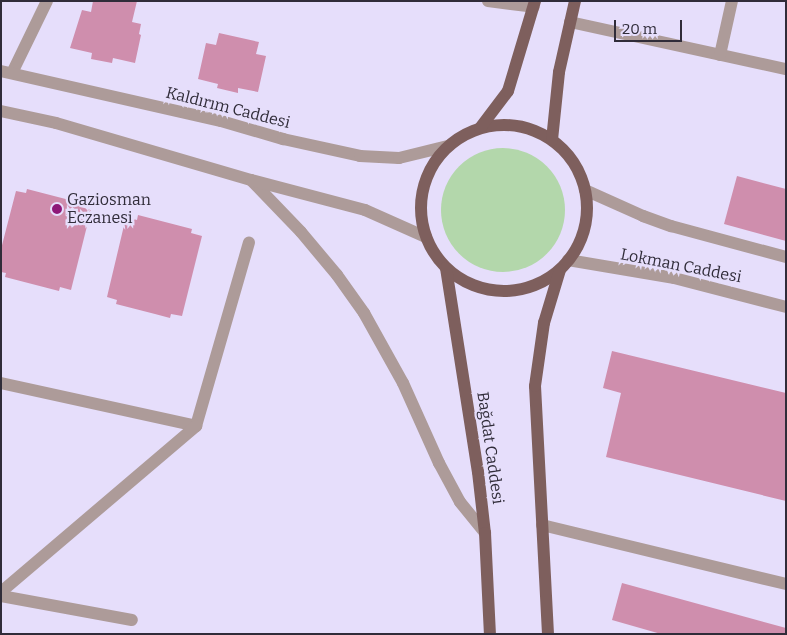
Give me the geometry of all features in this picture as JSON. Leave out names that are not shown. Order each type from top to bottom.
[{"type":"main road","points":[[552,140],[559,72],[576,1]]},
{"type":"main road","points":[[480,128],[508,91],[534,4]]},
{"type":"main road","points":[[548,634],[535,386],[544,323],[564,265],[581,239],[585,227],[587,203],[585,190],[576,167],[561,147],[541,133],[505,124],[480,128],[458,138],[448,146],[432,165],[423,188],[421,212],[426,237],[446,268],[467,282],[490,290],[503,290],[527,288],[550,277],[564,265]]},
{"type":"main road","name":"Bağdat Caddesi","points":[[446,268],[478,472],[485,533],[490,634]]},
{"type":"street","points":[[7,72],[46,1]]},
{"type":"street","points":[[488,1],[534,4]]},
{"type":"street","points":[[720,55],[732,1]]},
{"type":"street","points":[[570,22],[786,69]]},
{"type":"street","name":"Kaldırım Caddesi","points":[[7,72],[211,119],[283,140],[360,156],[399,158],[448,146]]},
{"type":"street","points":[[2,114],[56,123],[252,180],[365,210],[426,237]]},
{"type":"street","points":[[252,180],[301,232],[337,275],[364,312],[403,383],[439,463],[460,502],[485,533]]},
{"type":"street","name":"Lokman Caddesi","points":[[585,190],[642,216],[671,226],[786,257]]},
{"type":"street","points":[[1,592],[196,426],[249,242]]},
{"type":"street","name":"Lokman Caddesi","points":[[564,265],[674,278],[786,307]]},
{"type":"street","points":[[1,383],[196,426]]},
{"type":"street","points":[[542,525],[786,584]]},
{"type":"street","points":[[1,596],[132,620]]},
{"type":"green space","points":[[503,148],[527,153],[547,166],[560,186],[565,210],[560,234],[547,254],[527,267],[503,272],[479,267],[459,254],[446,234],[441,210],[446,186],[459,166],[479,153]]},
{"type":"building","points":[[93,1],[137,1],[132,22],[141,24],[139,34],[141,35],[135,63],[113,58],[112,63],[91,59],[92,53],[70,48],[82,10],[91,12]]},
{"type":"building","points":[[219,33],[259,42],[256,54],[266,56],[258,92],[238,88],[238,93],[217,88],[218,84],[198,79],[206,43],[216,45]]},
{"type":"building","points":[[737,176],[786,189],[786,241],[724,224]]},
{"type":"building","points":[[27,189],[81,203],[81,207],[91,210],[71,290],[60,287],[59,291],[5,277],[6,273],[1,272],[1,249],[16,191],[26,193]]},
{"type":"building","points":[[138,215],[192,229],[191,233],[202,236],[182,316],[171,314],[170,318],[116,304],[117,300],[107,297],[126,217],[137,220]]},
{"type":"building","points":[[612,351],[786,393],[786,501],[606,457],[621,393],[603,388]]},
{"type":"building","points":[[622,583],[786,628],[786,634],[661,634],[612,620]]},
{"type":"place","name":"Gaziosman Eczanesi","points":[[57,209]]}]
